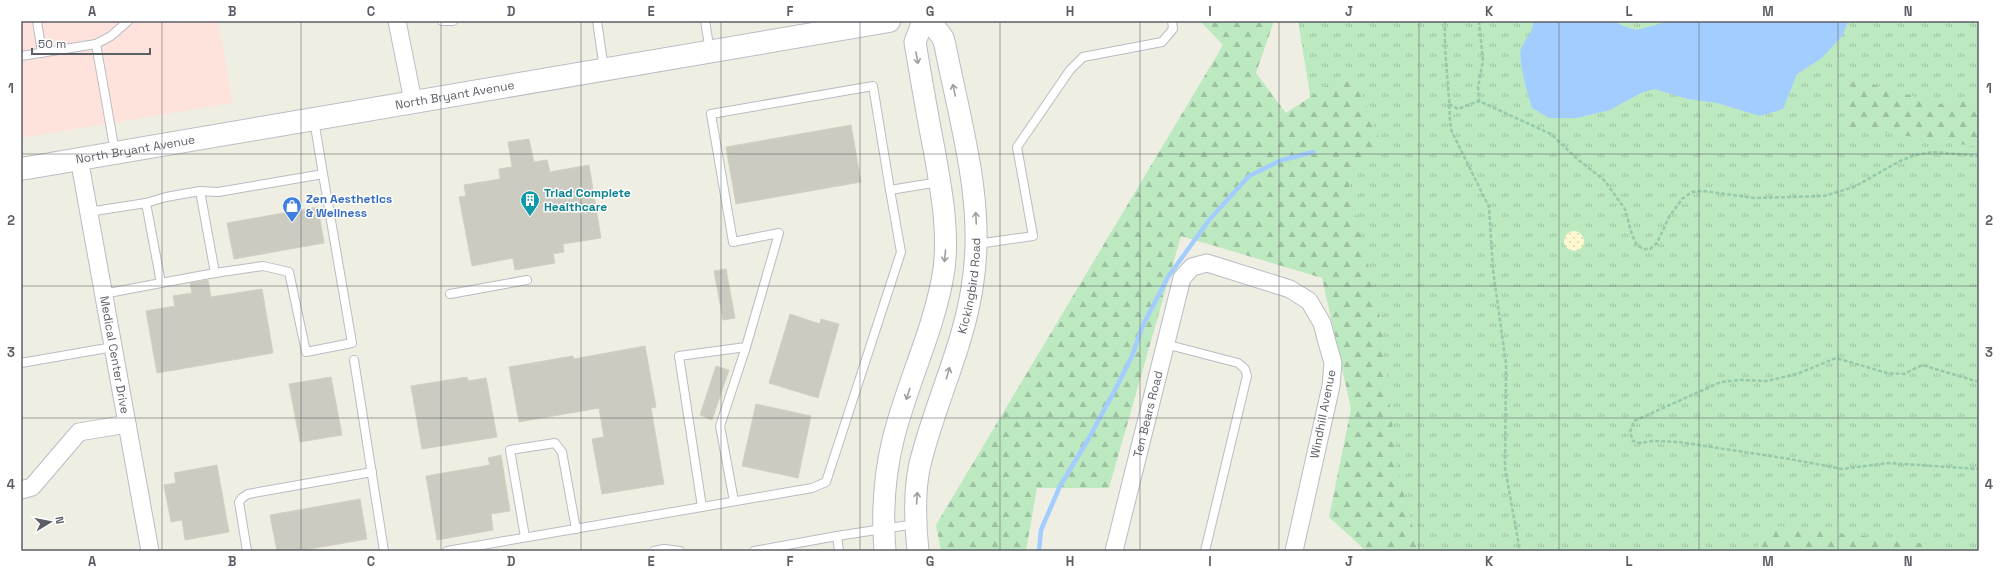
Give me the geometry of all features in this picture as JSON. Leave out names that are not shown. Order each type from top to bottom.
[{"type":"main road","name":"North Bryant Avenue","points":[[21,169],[413,101],[710,52],[809,31],[889,21]]},
{"type":"street","points":[[397,21],[413,101]]},
{"type":"street","points":[[885,551],[883,497],[893,440],[937,306],[944,269],[945,223],[940,182],[915,42],[923,21]]},
{"type":"street","name":"Kickingbird Road","points":[[918,551],[915,524],[920,465],[966,314],[973,282],[977,244],[976,204],[943,38],[930,21]]},
{"type":"street","name":"Medical Center Drive","points":[[79,158],[150,551]]},
{"type":"street","name":"Windhill Avenue","points":[[1182,278],[1192,267],[1207,263],[1290,289],[1309,301],[1322,323],[1333,364],[1332,386],[1294,551]]},
{"type":"street","name":"Ten Bears Road","points":[[1114,551],[1182,278]]},
{"type":"street","points":[[21,490],[32,487],[78,432],[127,424]]},
{"type":"lane","points":[[37,21],[42,53]]},
{"type":"lane","points":[[21,56],[96,44],[111,36],[128,21]]},
{"type":"lane","points":[[442,21],[453,21]]},
{"type":"lane","points":[[597,21],[604,69]]},
{"type":"lane","points":[[704,21],[710,52]]},
{"type":"lane","points":[[977,244],[1033,236],[1017,147],[1070,70],[1083,57],[1162,42],[1173,29],[1172,21]]},
{"type":"lane","points":[[96,44],[116,153]]},
{"type":"lane","points":[[447,551],[812,488],[826,482],[901,252],[873,86],[711,114],[733,242],[779,233],[746,347],[720,426],[734,501]]},
{"type":"lane","points":[[103,294],[216,273],[263,266],[289,272],[306,352],[352,343],[313,118]]},
{"type":"lane","points":[[88,212],[146,203],[166,196],[200,190],[218,192],[323,174]]},
{"type":"lane","points":[[890,190],[940,182]]},
{"type":"lane","points":[[200,190],[216,273]]},
{"type":"lane","points":[[146,203],[161,283]]},
{"type":"lane","points":[[450,294],[527,280]]},
{"type":"lane","points":[[1165,344],[1238,363],[1245,369],[1247,376],[1205,551]]},
{"type":"lane","points":[[21,363],[113,347]]},
{"type":"lane","points":[[702,507],[679,356],[746,347]]},
{"type":"lane","points":[[354,360],[384,551]]},
{"type":"lane","points":[[525,537],[510,450],[555,443],[562,452],[576,529]]},
{"type":"lane","points":[[247,551],[239,502],[248,494],[372,472]]},
{"type":"lane","points":[[754,551],[915,524]]},
{"type":"lane","points":[[837,536],[839,551]]},
{"type":"lane","points":[[654,551],[664,549],[680,551]]},
{"type":"path","points":[[1445,21],[1444,50],[1450,104],[1449,121],[1452,132],[1489,207],[1493,270],[1506,364],[1505,468],[1520,551]]},
{"type":"path","points":[[1479,21],[1483,61],[1478,87],[1479,101]]},
{"type":"path","points":[[1450,104],[1458,109],[1479,101],[1551,134],[1576,158],[1604,180],[1625,209],[1632,235],[1637,245],[1643,249],[1650,249],[1657,243],[1669,217],[1682,199],[1692,192],[1703,191],[1755,198],[1824,196],[1854,187],[1900,161],[1915,155],[1933,152],[1979,156]]},
{"type":"path","points":[[1979,382],[1922,365],[1904,374],[1887,373],[1836,358],[1797,374],[1766,381],[1741,380],[1721,382],[1634,421],[1630,432],[1633,441],[1640,443],[1653,440],[1679,442],[1790,459],[1842,469],[1889,463],[1979,469]]},
{"type":"shaded area","points":[[21,21],[218,21],[233,103],[21,138]]},
{"type":"green space","points":[[1200,21],[1274,21],[1256,73],[1286,113],[1352,69],[1380,141],[1348,181],[1379,311],[1397,467],[1419,551],[1366,551],[1329,517],[1351,409],[1322,278],[1181,236],[1109,488],[1037,488],[1026,551],[941,551],[936,525],[1223,45]]},
{"type":"green space","points":[[1298,21],[1979,21],[1979,551],[1385,551]]},
{"type":"green space","points":[[1852,78],[1939,104],[1979,98],[1979,147],[1848,127]]},
{"type":"green space","points":[[1769,525],[1929,544],[1945,551],[1755,551]]},
{"type":"sand","points":[[1574,231],[1581,234],[1584,241],[1581,248],[1574,251],[1567,248],[1564,241],[1567,234]]},
{"type":"water","points":[[1533,21],[1615,21],[1623,26],[1636,30],[1671,21],[1848,21],[1843,35],[1822,58],[1797,74],[1783,109],[1760,116],[1717,103],[1688,99],[1654,89],[1641,93],[1610,110],[1577,118],[1549,118],[1532,108],[1522,70],[1520,54],[1521,49],[1532,29]]},
{"type":"building","points":[[851,125],[861,182],[736,204],[726,147]]},
{"type":"building","name":"Triad Complete Healthcare","points":[[529,139],[534,162],[547,160],[550,172],[589,165],[601,238],[563,244],[564,252],[553,254],[555,263],[515,270],[513,258],[472,266],[459,197],[466,196],[464,185],[500,179],[499,169],[512,167],[508,142]]},
{"type":"building","points":[[318,207],[324,243],[234,259],[227,223]]},
{"type":"building","points":[[726,269],[735,318],[723,320],[714,271]]},
{"type":"building","points":[[208,280],[211,297],[262,289],[273,353],[157,373],[146,311],[175,306],[173,296],[192,293],[190,283]]},
{"type":"building","points":[[790,314],[820,324],[821,319],[839,324],[818,398],[769,383]]},
{"type":"building","points":[[645,346],[656,407],[651,408],[664,484],[602,494],[592,439],[604,437],[599,408],[519,422],[509,367],[573,356],[574,359]]},
{"type":"building","points":[[716,366],[729,370],[712,420],[700,415]]},
{"type":"building","points":[[331,377],[342,435],[300,442],[289,384]]},
{"type":"building","points":[[467,377],[468,381],[486,378],[497,437],[422,449],[411,386]]},
{"type":"building","points":[[756,404],[811,416],[798,478],[742,466]]},
{"type":"building","points":[[501,455],[510,511],[491,514],[493,530],[437,540],[426,476],[490,465],[488,458]]},
{"type":"building","points":[[217,465],[229,532],[185,540],[182,520],[171,522],[164,485],[176,483],[174,473]]},
{"type":"building","points":[[360,499],[367,539],[298,551],[277,551],[270,515]]},
{"type":"waterway","points":[[1039,551],[1041,530],[1060,486],[1089,438],[1116,388],[1132,356],[1143,325],[1168,277],[1209,220],[1249,176],[1282,160],[1313,152]]},
{"type":"place","name":"Triad Complete Healthcare","points":[[530,217]]},
{"type":"place","name":"Zen Aesthetics & Wellness","points":[[292,223]]}]
